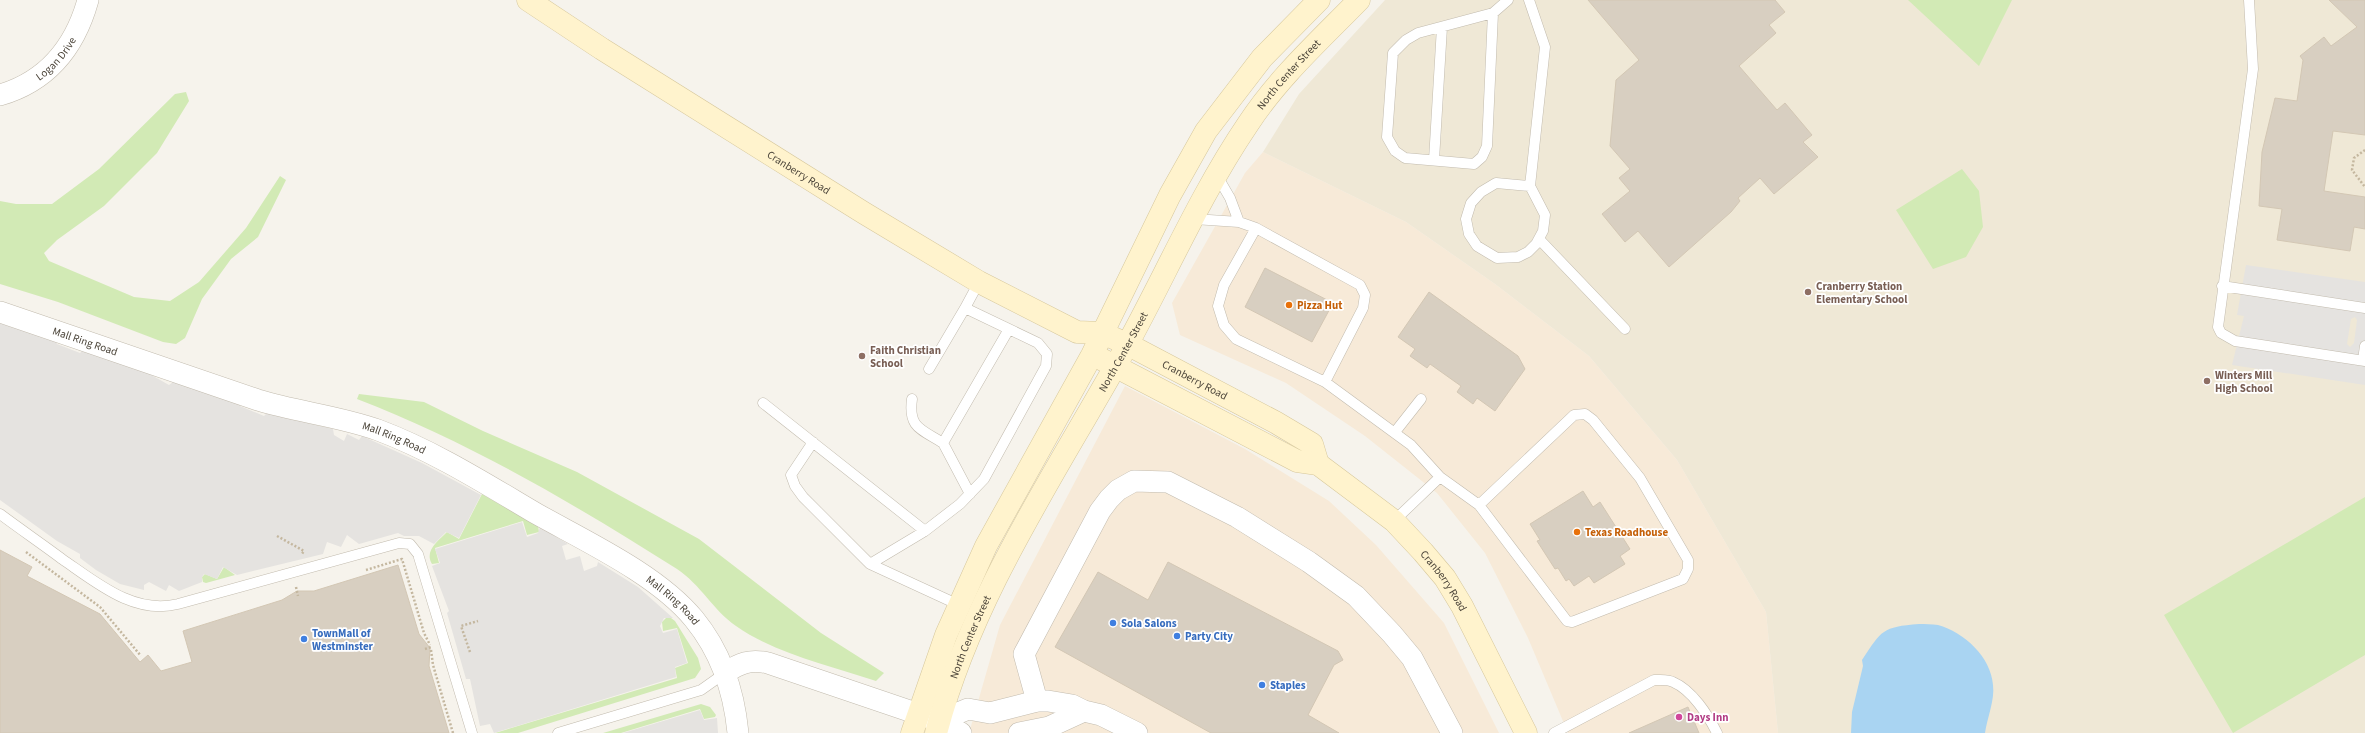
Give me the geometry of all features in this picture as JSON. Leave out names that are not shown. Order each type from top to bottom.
[{"type":"street","name":"Logan Drive","points":[[0,95],[22,87],[57,62],[70,45],[88,0]]},
{"type":"street","name":"Cranberry Road","points":[[528,0],[602,49],[864,213],[979,282],[1077,332],[1102,333],[1127,344],[1275,422],[1312,444],[1318,464]]},
{"type":"street","name":"North Center Street","points":[[915,724],[959,605],[986,546],[1092,355],[1170,195],[1206,131],[1262,58],[1319,0]]},
{"type":"street","name":"North Center Street","points":[[937,727],[970,637],[1013,544],[1115,367],[1194,219],[1216,174],[1249,122],[1292,68],[1359,0]]},
{"type":"street","name":"Mall Ring Road","points":[[0,312],[264,402],[329,416],[377,430],[421,449],[572,533],[655,584],[679,602],[694,618],[717,654],[725,673],[738,733]]},
{"type":"street","name":"Cranberry Road","points":[[1077,332],[1092,355],[1297,461],[1318,464],[1394,520],[1445,578],[1462,606],[1526,733]]},
{"type":"street","points":[[1037,701],[1024,654],[1100,511],[1118,490],[1134,481],[1168,482],[1237,517],[1309,562],[1356,596],[1392,634],[1412,658],[1452,733]]},
{"type":"street","points":[[725,673],[745,662],[756,660],[768,663],[915,724],[937,727],[961,733]]},
{"type":"street","points":[[937,727],[968,709],[990,713],[1037,701],[1059,702],[1072,705],[1084,711],[1101,715],[1137,733]]},
{"type":"street","points":[[1019,733],[1049,727],[1084,711]]},
{"type":"lane","points":[[1493,12],[1487,146],[1482,157],[1474,164],[1405,158],[1395,151],[1387,136],[1393,53],[1406,40],[1418,33],[1493,12],[1508,0]]},
{"type":"lane","points":[[1529,0],[1545,46],[1530,186],[1545,215],[1543,231],[1528,252],[1518,257],[1497,258],[1477,246],[1469,234],[1466,219],[1471,203],[1481,192],[1496,184],[1530,186]]},
{"type":"lane","points":[[2249,0],[2253,69],[2222,286],[2218,327],[2221,333],[2227,338],[2364,361],[2365,346]]},
{"type":"lane","points":[[1434,160],[1442,27]]},
{"type":"lane","points":[[1216,174],[1230,198],[1239,222]]},
{"type":"lane","points":[[1194,219],[1239,222],[1256,228],[1360,285],[1365,295],[1363,308],[1325,382]]},
{"type":"lane","points":[[1256,228],[1224,285],[1218,306],[1224,325],[1236,339],[1325,382],[1411,445],[1440,477],[1479,505],[1567,621],[1572,622],[1683,579],[1688,569],[1688,560],[1640,478],[1593,420],[1585,414],[1574,415],[1479,505]]},
{"type":"lane","points":[[1539,238],[1625,329]]},
{"type":"lane","points":[[929,369],[979,282]]},
{"type":"lane","points":[[2222,286],[2365,308]]},
{"type":"lane","points":[[870,564],[925,531],[970,494],[984,479],[1046,366],[1047,354],[1038,343],[965,308]]},
{"type":"lane","points":[[943,443],[1009,329]]},
{"type":"lane","points":[[912,399],[910,414],[916,425],[943,443],[970,494]]},
{"type":"lane","points":[[1395,432],[1421,399]]},
{"type":"lane","points":[[763,403],[925,531]]},
{"type":"lane","points":[[813,442],[791,474],[795,486],[870,564],[959,605]]},
{"type":"lane","points":[[1394,520],[1440,477]]},
{"type":"lane","points":[[0,514],[113,594],[157,606],[171,605],[399,543],[410,544],[418,554],[472,733]]},
{"type":"lane","points":[[558,733],[701,690],[725,673]]},
{"type":"lane","points":[[1554,733],[1654,680],[1672,681],[1684,689],[1710,718],[1717,733]]},
{"type":"path","points":[[2365,150],[2354,158],[2352,170],[2365,187]]},
{"type":"path","points":[[277,536],[304,551],[298,560]]},
{"type":"path","points":[[25,551],[100,607],[141,656]]},
{"type":"path","points":[[366,570],[402,559],[424,633],[431,647],[433,665],[453,733]]},
{"type":"path","points":[[296,587],[298,596]]},
{"type":"path","points":[[470,652],[461,626],[478,621]]},
{"type":"path","points":[[425,649],[431,647]]},
{"type":"shaded area","points":[[1385,0],[2365,0],[2365,733],[1778,733],[1766,612],[1677,460],[1589,356],[1495,284],[1406,222],[1263,152],[1299,94]]},
{"type":"shaded area","points":[[1263,152],[1406,222],[1495,284],[1589,356],[1677,460],[1766,612],[1778,733],[1568,733],[1528,638],[1485,553],[1437,493],[1365,436],[1286,383],[1180,335],[1172,303],[1245,173]]},
{"type":"shaded area","points":[[2246,265],[2365,282],[2365,385],[2232,365],[2244,316],[2237,315]],"holes":[[[2355,317],[2357,320],[2354,343],[2350,347],[2347,344],[2351,319]]]},
{"type":"shaded area","points":[[0,323],[56,341],[57,344],[80,353],[83,350],[146,372],[169,385],[173,382],[240,404],[240,406],[264,416],[267,413],[333,429],[334,435],[344,441],[347,434],[359,440],[362,436],[422,463],[481,495],[459,538],[446,532],[434,544],[419,536],[404,536],[398,533],[359,544],[347,535],[341,547],[327,542],[323,554],[237,575],[223,567],[217,579],[204,574],[202,577],[202,582],[179,591],[169,585],[166,591],[149,582],[144,585],[144,590],[120,584],[96,570],[80,558],[80,554],[57,541],[0,500]]},
{"type":"shaded area","points":[[1125,386],[1245,449],[1329,501],[1376,545],[1444,623],[1499,733],[969,733],[1000,625]]},
{"type":"shaded area","points":[[522,522],[527,537],[538,533],[540,527],[568,544],[562,546],[566,560],[580,556],[584,571],[597,566],[598,562],[638,587],[673,618],[664,618],[660,626],[663,633],[677,629],[687,663],[675,667],[676,677],[494,733],[490,724],[480,726],[470,679],[466,679],[447,613],[449,611],[432,566],[440,563],[435,549]]},
{"type":"shaded area","points":[[700,710],[704,720],[717,718],[718,733],[623,733]]},
{"type":"green space","points":[[1908,0],[2012,0],[1979,66]]},
{"type":"green space","points":[[186,92],[189,101],[157,153],[104,206],[57,240],[44,253],[49,261],[134,297],[170,301],[199,282],[246,228],[280,176],[286,180],[258,237],[231,259],[202,299],[185,338],[176,344],[163,342],[58,302],[0,284],[0,201],[16,204],[52,204],[99,169],[175,94]]},
{"type":"green space","points":[[1962,169],[1979,191],[1983,227],[1966,257],[1933,269],[1896,210]]},
{"type":"green space","points":[[359,394],[424,402],[483,431],[577,472],[699,539],[821,633],[884,673],[876,681],[803,658],[752,636],[728,620],[685,575],[600,521],[481,455],[399,416],[357,399]]},
{"type":"green space","points":[[482,494],[538,526],[539,532],[527,535],[523,521],[435,548],[439,563],[432,564],[430,555],[433,546],[447,532],[459,539]]},
{"type":"green space","points":[[2365,497],[2365,655],[2233,733],[2164,615]]},
{"type":"green space","points":[[224,567],[235,575],[206,583],[203,582],[202,577],[205,574],[217,579]]},
{"type":"green space","points":[[666,618],[671,618],[675,621],[698,658],[701,669],[695,678],[518,733],[495,733],[677,678],[675,668],[688,663],[677,628],[663,631],[662,622]]},
{"type":"green space","points":[[701,704],[710,707],[716,715],[715,717],[704,719],[700,709],[621,733],[603,733]]},
{"type":"water","points":[[1931,624],[1948,628],[1966,640],[1982,656],[1991,675],[1993,685],[1992,703],[1985,733],[1851,733],[1852,712],[1863,666],[1862,660],[1874,642],[1884,632],[1897,627]]},
{"type":"building","points":[[1588,0],[1775,0],[1785,12],[1769,25],[1776,33],[1739,66],[1777,110],[1785,103],[1812,135],[1803,142],[1818,157],[1774,194],[1760,178],[1738,198],[1740,201],[1731,212],[1669,267],[1638,231],[1625,242],[1602,214],[1630,191],[1619,178],[1630,169],[1610,146],[1616,80],[1639,60]]},
{"type":"building","points":[[2329,0],[2365,0],[2365,135],[2333,131],[2324,191],[2365,197],[2365,229],[2354,227],[2350,251],[2277,240],[2282,209],[2259,206],[2262,152],[2275,98],[2297,101],[2303,60],[2300,56],[2324,37],[2331,46],[2357,27]]},
{"type":"building","name":"Pizza Hut","points":[[1265,268],[1333,303],[1312,342],[1245,307]]},
{"type":"building","points":[[1429,292],[1518,356],[1525,369],[1495,411],[1477,398],[1473,404],[1457,392],[1461,386],[1430,364],[1427,368],[1410,356],[1415,349],[1398,337]]},
{"type":"building","name":"Texas Roadhouse","points":[[1583,491],[1593,507],[1600,502],[1630,549],[1620,556],[1625,564],[1594,583],[1589,576],[1574,586],[1569,579],[1566,581],[1558,568],[1555,569],[1537,541],[1540,540],[1530,524]]},
{"type":"building","name":"TownMall of Westminster","points":[[0,550],[32,567],[27,576],[100,614],[140,662],[148,655],[161,671],[192,662],[183,631],[282,600],[297,591],[314,591],[398,565],[419,634],[430,648],[429,666],[449,733],[0,733]]},
{"type":"building","points":[[1168,562],[1338,651],[1343,660],[1334,665],[1308,715],[1339,733],[1211,733],[1055,647],[1098,572],[1148,600]]},
{"type":"building","name":"Days Inn","points":[[1688,707],[1699,733],[1629,733]]},
{"type":"place","name":"Cranberry Station Elementary School","points":[[1808,292]]},
{"type":"place","name":"Pizza Hut","points":[[1289,305]]},
{"type":"place","name":"Faith Christian School","points":[[862,356]]},
{"type":"place","name":"Winters Mill High School","points":[[2207,381]]},
{"type":"place","name":"Texas Roadhouse","points":[[1577,532]]},
{"type":"place","name":"Sola Salons","points":[[1113,623]]},
{"type":"place","name":"Party City","points":[[1177,636]]},
{"type":"place","name":"TownMall of Westminster","points":[[304,639]]},
{"type":"place","name":"Staples","points":[[1262,685]]},
{"type":"place","name":"Days Inn","points":[[1679,717]]}]
